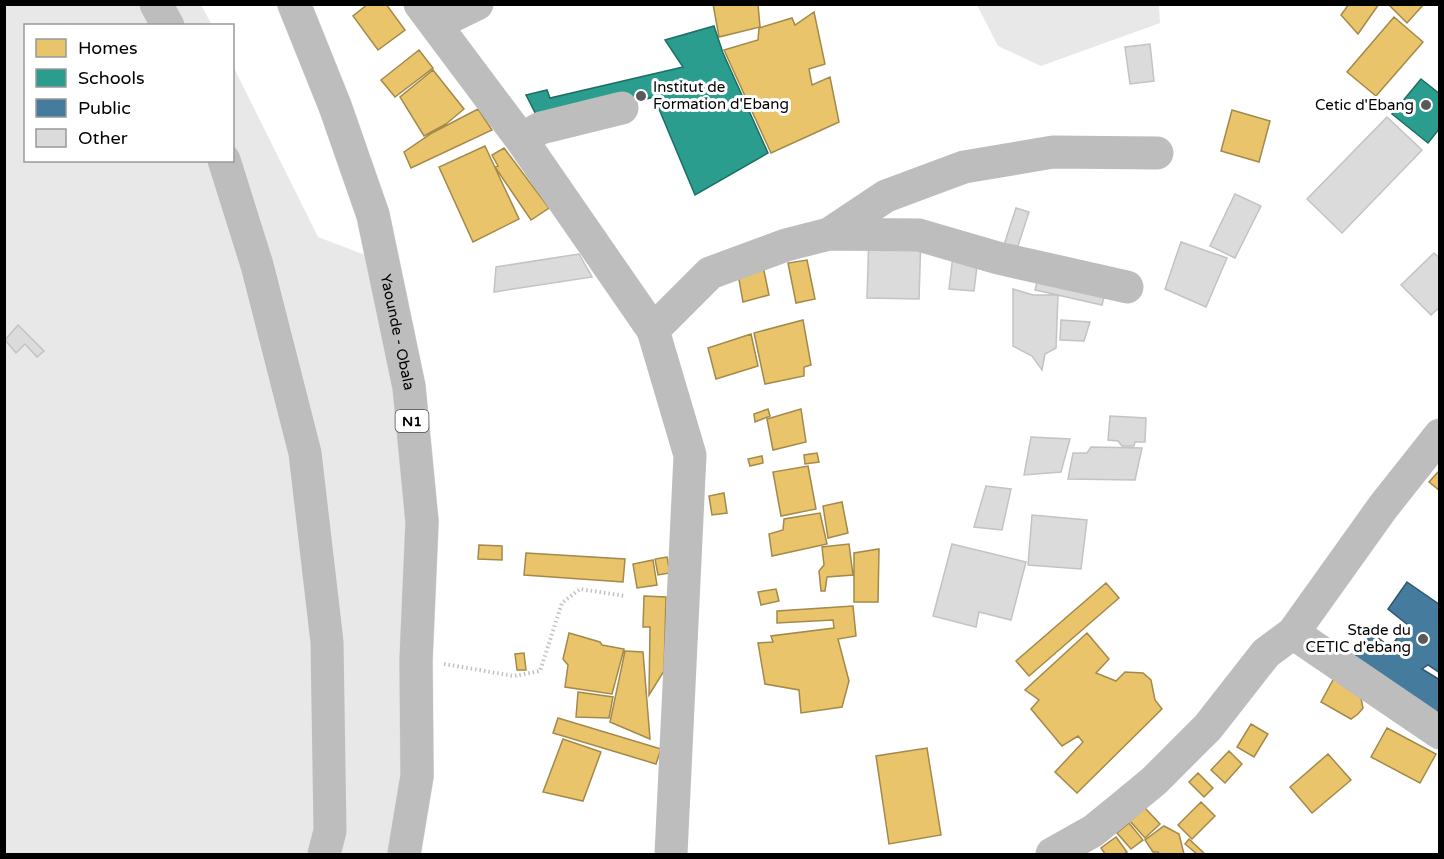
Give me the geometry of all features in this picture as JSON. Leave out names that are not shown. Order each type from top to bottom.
[{"type":"main road","points":[[156,4],[167,24]]},
{"type":"main road","name":"Yaounde - Obala","points":[[294,4],[335,106],[373,215],[409,387],[422,522],[416,660],[417,776],[404,855]]},
{"type":"main road","points":[[477,4],[428,14],[521,139],[653,330],[690,455],[671,855]]},
{"type":"main road","points":[[521,139],[541,128],[622,108]]},
{"type":"main road","points":[[829,234],[886,196],[964,167],[1053,152],[1157,153]]},
{"type":"main road","points":[[225,162],[257,266],[305,453],[327,642],[330,831],[324,855]]},
{"type":"main road","points":[[653,330],[710,273],[786,245],[829,234],[919,235],[998,258],[1127,286]]},
{"type":"main road","points":[[1053,855],[1093,831],[1154,781],[1208,727],[1266,653],[1293,633],[1383,507],[1440,435]]},
{"type":"main road","points":[[1293,633],[1440,733]]},
{"type":"path","points":[[416,660],[514,676],[540,671],[562,603],[580,589],[625,596]]},
{"type":"shaded area","points":[[5,5],[201,5],[211,24],[24,24],[24,162],[234,162],[234,68],[318,237],[402,269],[417,664],[402,854],[5,854]]},
{"type":"shaded area","points":[[977,5],[1159,5],[1160,23],[1041,66],[998,46]]},
{"type":"building: Homes","points":[[368,4],[386,4],[405,30],[378,50],[353,16]]},
{"type":"building: Homes","points":[[713,4],[758,4],[760,27],[719,37]]},
{"type":"building: Homes","points":[[1349,4],[1379,4],[1358,34],[1341,15]]},
{"type":"building: Homes","points":[[1388,4],[1424,4],[1407,23]]},
{"type":"building: Homes","points":[[814,12],[825,64],[809,69],[812,85],[830,77],[839,122],[771,153],[724,50],[758,40],[759,28],[792,18],[795,25]]},
{"type":"building: Homes","points":[[1394,17],[1423,42],[1376,96],[1347,72]]},
{"type":"building: Homes","points":[[419,50],[433,68],[395,97],[381,80]]},
{"type":"building: Homes","points":[[433,70],[464,109],[446,124],[424,136],[400,97]]},
{"type":"building: Homes","points":[[478,109],[492,130],[411,168],[404,152],[432,133]]},
{"type":"building: Homes","points":[[1232,110],[1270,121],[1259,162],[1221,151]]},
{"type":"building: Homes","points":[[485,146],[519,219],[473,242],[439,167]]},
{"type":"building: Homes","points":[[504,148],[549,208],[531,220],[495,167],[498,166],[492,155]]},
{"type":"building: Homes","points":[[807,260],[815,299],[796,303],[788,263]]},
{"type":"building: Homes","points":[[763,266],[769,295],[743,302],[738,274]]},
{"type":"building: Homes","points":[[803,320],[811,365],[804,367],[804,376],[765,384],[754,333]]},
{"type":"building: Homes","points":[[751,334],[758,366],[716,379],[708,348]]},
{"type":"building: Homes","points":[[768,409],[770,416],[755,422],[754,414]]},
{"type":"building: Homes","points":[[801,409],[806,442],[773,450],[767,419]]},
{"type":"building: Homes","points":[[817,453],[819,462],[805,464],[804,455]]},
{"type":"building: Homes","points":[[762,456],[763,463],[750,466],[748,459]]},
{"type":"building: Homes","points":[[808,466],[816,509],[781,516],[773,472]]},
{"type":"building: Homes","points":[[1440,470],[1440,491],[1429,482]]},
{"type":"building: Homes","points":[[724,493],[727,513],[712,515],[709,496]]},
{"type":"building: Homes","points":[[842,502],[848,533],[828,538],[823,506]]},
{"type":"building: Homes","points":[[820,513],[827,544],[772,556],[769,534],[783,530],[784,519]]},
{"type":"building: Homes","points":[[849,544],[853,575],[827,577],[825,591],[821,591],[819,571],[824,565],[822,547]]},
{"type":"building: Homes","points":[[479,545],[502,546],[502,560],[478,559]]},
{"type":"building: Homes","points":[[879,549],[878,602],[854,602],[854,553]]},
{"type":"building: Homes","points":[[526,553],[625,559],[623,582],[524,575]]},
{"type":"building: Homes","points":[[667,557],[670,573],[658,575],[655,559]]},
{"type":"building: Homes","points":[[653,560],[657,585],[637,588],[633,564]]},
{"type":"building: Homes","points":[[1106,583],[1119,598],[1029,676],[1016,661]]},
{"type":"building: Homes","points":[[776,589],[779,601],[761,605],[758,592]]},
{"type":"building: Homes","points":[[644,596],[666,597],[664,671],[649,695],[650,627],[643,627]]},
{"type":"building: Homes","points":[[853,606],[856,636],[838,639],[849,681],[842,707],[801,713],[799,690],[765,684],[758,643],[773,642],[771,636],[834,628],[833,620],[777,623],[777,611]]},
{"type":"building: Homes","points":[[569,633],[600,642],[602,645],[624,649],[612,694],[565,687],[568,665],[563,659]]},
{"type":"building: Homes","points":[[1087,633],[1109,659],[1096,673],[1116,681],[1125,672],[1143,673],[1151,680],[1155,700],[1162,709],[1077,793],[1055,772],[1083,742],[1078,736],[1062,746],[1031,709],[1039,700],[1025,690]]},
{"type":"building: Homes","points":[[625,651],[643,652],[650,739],[610,722]]},
{"type":"building: Homes","points":[[524,653],[526,670],[517,670],[515,654]]},
{"type":"building: Homes","points":[[1334,678],[1360,693],[1363,708],[1351,719],[1321,702]]},
{"type":"building: Homes","points":[[578,692],[613,697],[609,718],[576,717]]},
{"type":"building: Homes","points":[[558,718],[661,749],[656,764],[553,733]]},
{"type":"building: Homes","points":[[1251,724],[1268,734],[1254,757],[1237,747]]},
{"type":"building: Homes","points":[[1387,728],[1436,754],[1420,783],[1371,757]]},
{"type":"building: Homes","points":[[563,739],[601,752],[583,801],[543,792]]},
{"type":"building: Homes","points":[[927,748],[941,835],[889,844],[876,756]]},
{"type":"building: Homes","points":[[1229,751],[1242,764],[1225,783],[1211,770]]},
{"type":"building: Homes","points":[[1328,754],[1351,780],[1312,813],[1290,787]]},
{"type":"building: Homes","points":[[1198,773],[1213,788],[1204,797],[1189,782]]},
{"type":"building: Homes","points":[[1201,802],[1215,816],[1192,839],[1178,825]]},
{"type":"building: Homes","points":[[1145,808],[1160,824],[1145,838],[1130,821]]},
{"type":"building: Homes","points":[[1129,823],[1143,840],[1131,849],[1117,833]]},
{"type":"building: Homes","points":[[1164,826],[1179,834],[1184,854],[1153,852],[1145,840]]},
{"type":"building: Homes","points":[[1116,837],[1127,852],[1105,854],[1101,848]]},
{"type":"building: Homes","points":[[1189,839],[1205,854],[1197,854],[1185,844]]},
{"type":"building: Schools","points":[[714,26],[723,53],[768,153],[695,195],[654,97],[542,126],[526,95],[547,90],[550,98],[683,67],[665,40]]},
{"type":"building: Schools","points":[[1421,79],[1440,94],[1440,128],[1428,143],[1392,114]]},
{"type":"building: Public","points":[[1407,582],[1440,605],[1440,673],[1428,665],[1422,669],[1440,680],[1440,708],[1436,714],[1352,661],[1372,633],[1390,647],[1408,625],[1388,609]]},
{"type":"building: Other","points":[[1150,44],[1154,81],[1130,84],[1125,47]]},
{"type":"building: Other","points":[[1387,117],[1422,150],[1342,233],[1307,199]]},
{"type":"building: Other","points":[[1235,194],[1261,206],[1235,258],[1210,246]]},
{"type":"building: Other","points":[[1016,208],[1029,212],[1017,249],[1004,245]]},
{"type":"building: Other","points":[[869,235],[921,236],[919,299],[867,298]]},
{"type":"building: Other","points":[[1181,242],[1227,258],[1206,307],[1165,289]]},
{"type":"building: Other","points":[[1434,253],[1440,258],[1440,307],[1431,315],[1401,285]]},
{"type":"building: Other","points":[[579,254],[592,277],[494,292],[496,267]]},
{"type":"building: Other","points":[[953,255],[978,257],[974,291],[949,289]]},
{"type":"building: Other","points":[[1039,274],[1106,289],[1102,305],[1035,290]]},
{"type":"building: Other","points":[[1013,289],[1033,295],[1058,295],[1056,348],[1045,354],[1042,370],[1032,356],[1013,346]]},
{"type":"building: Other","points":[[1061,320],[1090,322],[1084,341],[1060,340]]},
{"type":"building: Other","points":[[18,325],[44,351],[37,357],[25,344],[16,353],[5,340]]},
{"type":"building: Other","points":[[1110,416],[1146,418],[1145,442],[1135,442],[1134,446],[1122,446],[1118,441],[1108,440]]},
{"type":"building: Other","points":[[1031,437],[1070,439],[1061,472],[1024,475]]},
{"type":"building: Other","points":[[1091,447],[1142,448],[1135,480],[1068,479],[1073,453],[1087,453]]},
{"type":"building: Other","points":[[986,486],[1011,489],[1002,530],[974,527]]},
{"type":"building: Other","points":[[1032,515],[1087,520],[1081,569],[1028,565]]},
{"type":"building: Other","points":[[952,544],[1026,562],[1011,620],[979,612],[976,627],[933,616]]},
{"type":"place","name":"Institut de Formation d'Ebang","points":[[641,96]]},
{"type":"place","name":"Cetic d'Ebang","points":[[1426,105]]},
{"type":"place","name":"Stade du CETIC d'ebang","points":[[1423,639]]}]
